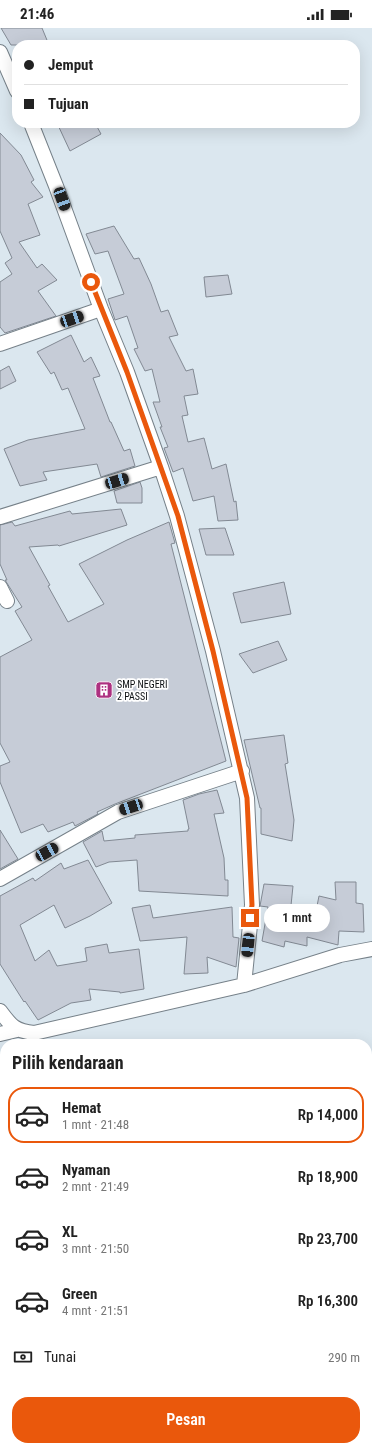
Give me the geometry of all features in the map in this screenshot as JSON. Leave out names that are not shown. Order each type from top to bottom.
[{"type":"street","points":[[0,52],[12,80]]},
{"type":"street","points":[[33,128],[101,309],[127,372],[161,467],[182,531],[213,651],[242,771],[247,798],[252,905],[244,985]]},
{"type":"street","points":[[0,344],[101,309]]},
{"type":"street","points":[[0,517],[161,467]]},
{"type":"street","points":[[0,587],[6,601]]},
{"type":"street","points":[[0,879],[118,812],[242,771]]},
{"type":"street","points":[[0,1034],[17,1030],[34,1034],[244,985],[340,956],[372,949]]},
{"type":"street","points":[[0,1011],[17,1030]]},
{"type":"building","points":[[1,28],[42,28],[47,40],[12,40],[11,45]]},
{"type":"building","points":[[59,128],[98,128],[101,134],[70,151]]},
{"type":"building","points":[[0,133],[21,155],[34,180],[31,182],[43,197],[28,204],[40,235],[19,242],[37,268],[42,264],[57,280],[38,291],[56,316],[5,333],[0,327],[0,282],[12,274],[5,263],[12,258],[0,231]]},
{"type":"building","points":[[114,226],[134,259],[139,258],[151,284],[161,312],[168,310],[178,335],[169,337],[186,371],[193,369],[198,394],[184,396],[188,415],[182,416],[188,442],[204,438],[212,469],[226,464],[234,502],[236,501],[238,520],[218,521],[214,496],[193,501],[183,468],[173,472],[164,448],[168,447],[160,427],[162,427],[153,402],[160,402],[152,369],[145,371],[134,349],[138,348],[127,316],[115,320],[108,299],[124,294],[108,251],[95,254],[86,234]]},
{"type":"building","points":[[228,275],[232,294],[206,297],[204,277]]},
{"type":"building","points":[[71,335],[84,362],[91,357],[100,376],[93,378],[110,422],[124,451],[130,449],[135,466],[101,477],[97,464],[43,472],[47,480],[20,486],[4,449],[28,440],[85,429],[68,388],[62,390],[54,372],[51,374],[37,352]]},
{"type":"building","points":[[9,366],[16,381],[0,389],[0,371]]},
{"type":"building","points":[[140,482],[142,488],[142,503],[117,503],[114,491]]},
{"type":"building","name":"SMP NEGERI 2 PASSI","points":[[121,509],[127,525],[59,546],[29,547],[68,622],[104,604],[79,564],[127,540],[169,522],[175,543],[171,544],[226,761],[115,804],[97,812],[98,814],[75,826],[73,822],[48,832],[43,824],[21,833],[0,782],[0,766],[10,762],[0,743],[0,657],[32,640],[15,611],[22,607],[5,580],[7,580],[0,564],[0,525],[12,522],[15,526],[70,511],[72,514]]},
{"type":"building","points":[[225,528],[234,555],[206,555],[199,529]]},
{"type":"building","points":[[284,582],[291,614],[241,623],[233,593]]},
{"type":"building","points":[[278,641],[287,660],[253,673],[239,654]]},
{"type":"building","points":[[284,735],[288,763],[285,764],[294,820],[292,841],[261,834],[261,808],[244,740]]},
{"type":"building","points":[[217,790],[224,813],[214,814],[224,858],[225,880],[228,880],[228,896],[139,891],[137,860],[109,862],[96,867],[83,842],[102,831],[104,841],[135,838],[135,835],[188,831],[189,829],[183,800],[199,794]]},
{"type":"building","points":[[0,830],[18,859],[0,869]]},
{"type":"building","points":[[88,860],[112,903],[65,928],[54,905],[20,925],[35,961],[49,950],[57,966],[87,961],[85,948],[107,944],[109,953],[139,949],[144,989],[120,993],[89,989],[91,1000],[71,1003],[38,1020],[25,1001],[24,1002],[0,964],[0,896],[33,878],[35,881],[61,863],[64,869]]},
{"type":"building","points":[[335,882],[356,882],[356,903],[363,904],[364,932],[339,931],[338,945],[307,937],[307,946],[285,941],[284,947],[262,941],[268,907],[260,906],[264,884],[293,886],[290,915],[315,916],[319,896],[336,900]]},
{"type":"building","points":[[150,905],[153,918],[232,907],[233,937],[239,938],[236,967],[207,957],[208,973],[184,974],[187,937],[140,941],[132,908]]},
{"type":"place","name":"SMP NEGERI 2 PASSI","points":[[104,690]]},
{"type":"route","points":[[91,282],[127,372],[178,516],[213,651],[242,771],[247,798],[252,905],[250,918]]}]
